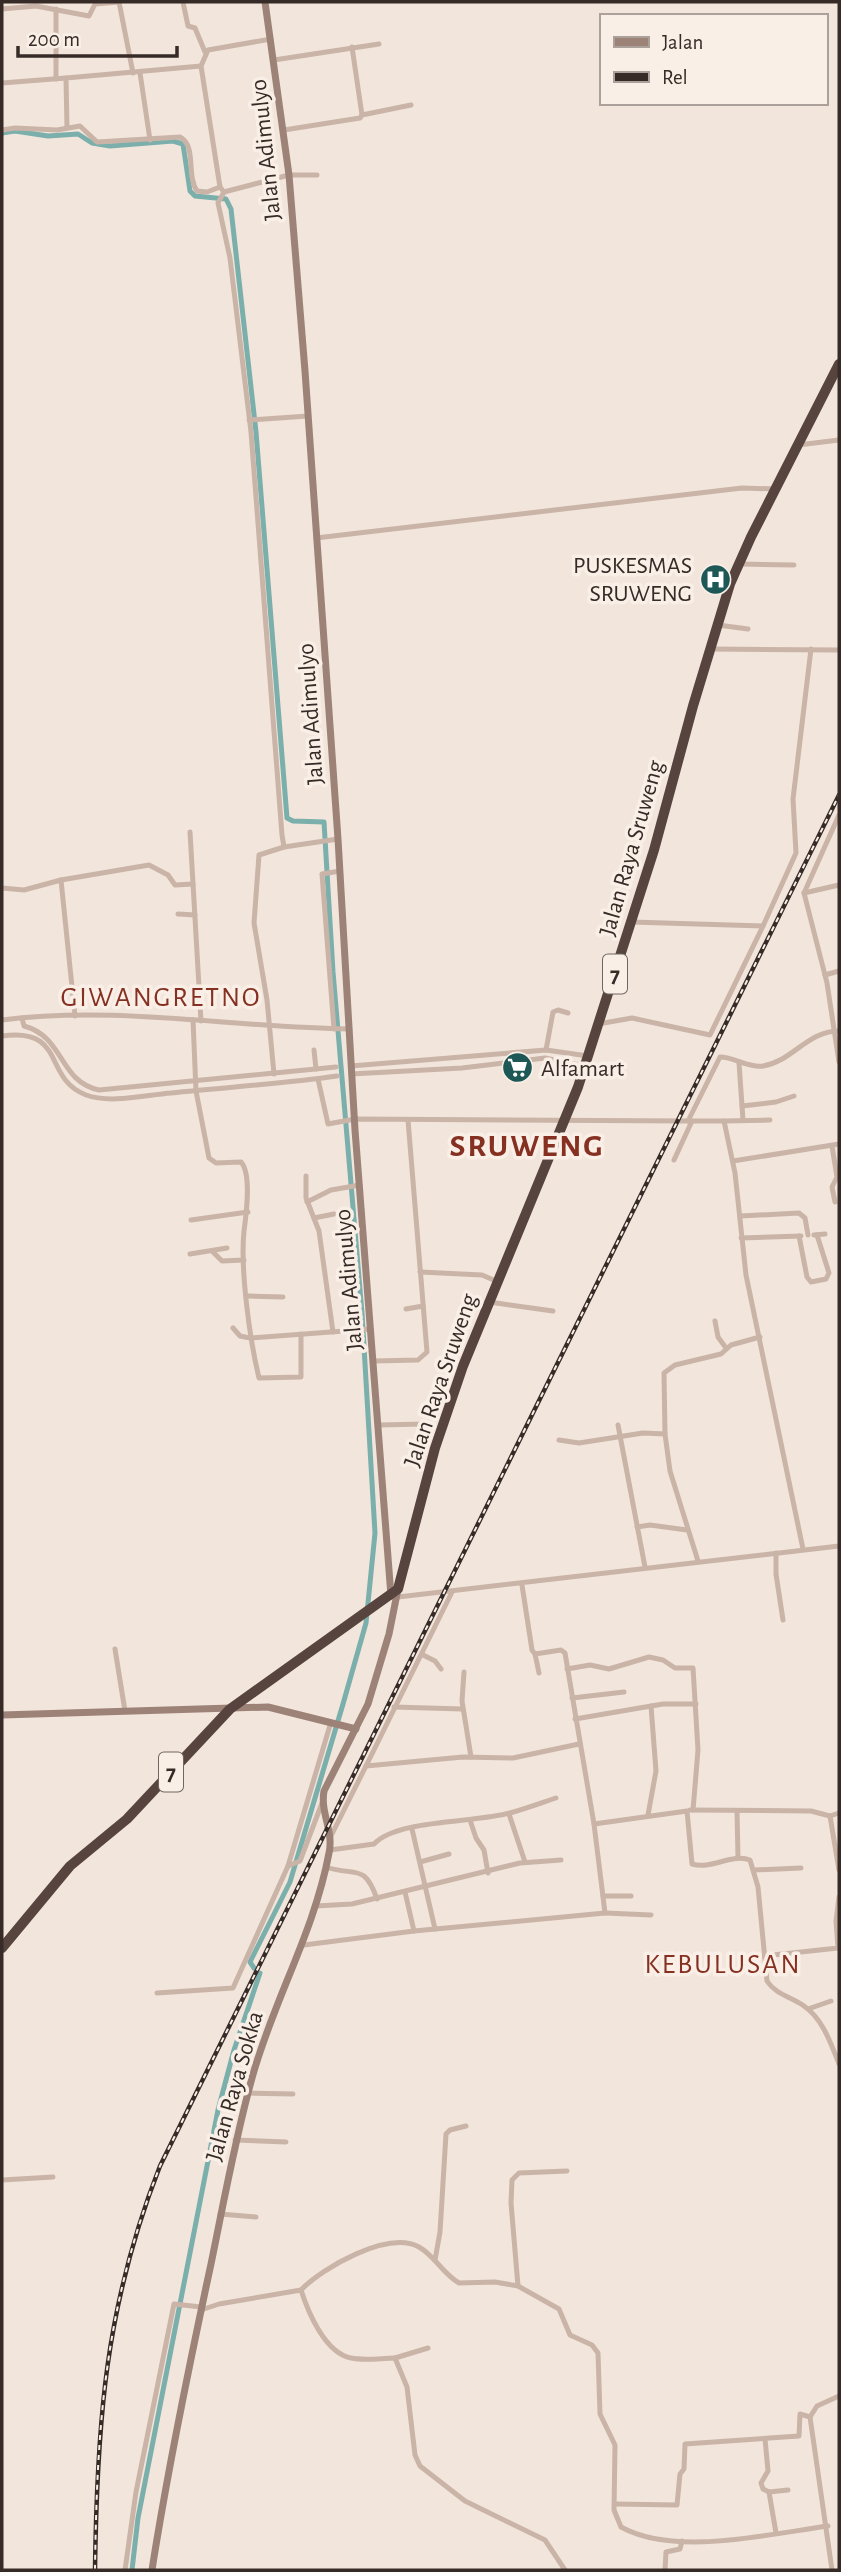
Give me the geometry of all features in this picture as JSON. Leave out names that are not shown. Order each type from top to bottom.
[{"type":"highway","name":"Jalan Raya Sruweng","points":[[395,1594],[441,1429],[496,1280],[566,1119],[587,1061],[631,922],[710,649],[740,564],[839,364]]},
{"type":"highway","name":"7","points":[[2,1948],[71,1866],[127,1819],[230,1709],[395,1594]]},
{"type":"street","points":[[2,9],[30,5],[54,6],[89,16],[95,4],[119,2],[150,140]]},
{"type":"street","points":[[183,2],[188,26],[195,28],[205,52],[201,66],[230,258],[250,420],[284,846]]},
{"type":"street","name":"Jalan Adimulyo","points":[[265,2],[289,175],[340,870],[341,1029],[351,1070],[357,1185],[395,1594]]},
{"type":"street","points":[[54,6],[56,79]]},
{"type":"street","points":[[205,52],[271,39]]},
{"type":"street","points":[[274,60],[379,44]]},
{"type":"street","points":[[352,47],[362,115]]},
{"type":"street","points":[[2,83],[201,66]]},
{"type":"street","points":[[66,78],[67,128]]},
{"type":"street","points":[[284,130],[360,118],[362,115],[411,105]]},
{"type":"street","points":[[2,130],[80,127],[97,142],[185,139],[189,146],[191,179],[197,191],[221,193],[289,175],[317,175]]},
{"type":"street","points":[[827,387],[839,386]]},
{"type":"street","points":[[250,420],[307,417]]},
{"type":"street","points":[[798,445],[839,440]]},
{"type":"street","points":[[316,538],[742,488],[776,489]]},
{"type":"street","points":[[740,564],[794,565]]},
{"type":"street","points":[[718,625],[748,629]]},
{"type":"street","points":[[710,649],[839,650]]},
{"type":"street","points":[[598,1024],[632,1018],[710,1035],[796,853],[793,800],[811,649]]},
{"type":"street","points":[[839,815],[804,893],[836,1016],[839,1062]]},
{"type":"street","points":[[190,832],[201,1021]]},
{"type":"street","points":[[830,835],[839,835]]},
{"type":"street","points":[[276,1084],[253,903],[259,855],[284,846],[338,839]]},
{"type":"street","points":[[2,888],[24,890],[61,880],[149,865],[167,875],[175,885],[193,884]]},
{"type":"street","points":[[2,1020],[151,1015],[269,1028],[341,1029],[327,872],[340,870]]},
{"type":"street","points":[[61,880],[75,1016]]},
{"type":"street","points":[[804,893],[839,885]]},
{"type":"street","points":[[178,914],[195,915]]},
{"type":"street","points":[[631,922],[763,926]]},
{"type":"street","points":[[825,975],[839,971]]},
{"type":"street","points":[[546,1050],[553,1012],[558,1010],[568,1013]]},
{"type":"street","points":[[22,1018],[24,1030],[46,1046],[62,1076],[89,1096],[146,1096],[337,1076]]},
{"type":"street","points":[[193,1020],[196,1091],[211,1161],[241,1162],[245,1166],[248,1212],[244,1260],[259,1378],[299,1377],[302,1373],[300,1334]]},
{"type":"street","points":[[2,1036],[24,1030],[50,1039],[69,1072],[91,1088],[145,1087],[336,1067]]},
{"type":"street","points":[[674,1160],[717,1059],[725,1057],[739,1063],[769,1064],[818,1033],[836,1031]]},
{"type":"street","points":[[46,1046],[50,1039]]},
{"type":"street","points":[[314,1050],[316,1069]]},
{"type":"street","points":[[351,1070],[546,1050],[587,1061]]},
{"type":"street","points":[[351,1070],[462,1068],[545,1058],[587,1061]]},
{"type":"street","points":[[462,1059],[462,1068]]},
{"type":"street","points":[[739,1063],[743,1120]]},
{"type":"street","points":[[62,1076],[69,1072]]},
{"type":"street","points":[[318,1079],[328,1124],[353,1119],[770,1120]]},
{"type":"street","points":[[145,1087],[146,1096]]},
{"type":"street","points":[[89,1096],[91,1088]]},
{"type":"street","points":[[742,1106],[776,1102],[794,1096]]},
{"type":"street","points":[[374,1361],[405,1362],[424,1357],[427,1348],[408,1120]]},
{"type":"street","points":[[724,1121],[733,1161],[741,1238],[803,1549]]},
{"type":"street","points":[[733,1161],[839,1144]]},
{"type":"street","points":[[832,1146],[837,1177],[832,1187],[835,1202]]},
{"type":"street","points":[[306,1176],[307,1202],[320,1237],[333,1332]]},
{"type":"street","points":[[307,1202],[357,1185]]},
{"type":"street","points":[[191,1220],[248,1212]]},
{"type":"street","points":[[740,1216],[799,1213],[804,1218],[807,1235]]},
{"type":"street","points":[[314,1218],[334,1214]]},
{"type":"street","points":[[741,1238],[825,1234]]},
{"type":"street","points":[[799,1236],[807,1277],[811,1282],[826,1279],[829,1273],[817,1235]]},
{"type":"street","points":[[190,1254],[227,1248]]},
{"type":"street","points":[[212,1251],[222,1261],[244,1260]]},
{"type":"street","points":[[420,1272],[482,1275],[496,1280]]},
{"type":"street","points":[[248,1296],[283,1297]]},
{"type":"street","points":[[489,1302],[553,1311]]},
{"type":"street","points":[[406,1309],[423,1306]]},
{"type":"street","points":[[715,1321],[718,1338],[726,1348]]},
{"type":"street","points":[[233,1328],[240,1336],[253,1338],[370,1329]]},
{"type":"street","points":[[698,1560],[670,1471],[665,1434],[664,1373],[670,1367],[721,1354],[726,1348],[760,1337]]},
{"type":"street","points":[[379,1425],[425,1424]]},
{"type":"street","points":[[618,1425],[645,1567]]},
{"type":"street","points":[[559,1440],[579,1443],[621,1436],[665,1434]]},
{"type":"street","points":[[637,1527],[650,1525],[687,1530]]},
{"type":"street","points":[[157,1993],[231,1990],[322,1803],[331,1774],[356,1728],[380,1668],[395,1594],[523,1585],[698,1560],[839,1546]]},
{"type":"street","points":[[776,1553],[776,1574],[783,1620]]},
{"type":"street","points":[[523,1585],[528,1636],[539,1673]]},
{"type":"street","points":[[330,1839],[453,1592]]},
{"type":"street","points":[[115,1649],[125,1711]]},
{"type":"street","points":[[535,1654],[561,1650],[567,1669],[594,1824],[604,1913]]},
{"type":"street","points":[[423,1655],[435,1661],[441,1670]]},
{"type":"street","points":[[567,1669],[593,1665],[609,1669],[649,1657],[663,1660],[675,1668],[691,1667],[695,1670],[698,1750],[690,1810],[692,1864],[701,1866],[738,1858],[750,1860],[755,1870],[764,1956],[771,1987],[808,2009],[824,2029],[839,2064]]},
{"type":"street","points":[[464,1672],[463,1709],[471,1757]]},
{"type":"street","points":[[572,1698],[624,1692]]},
{"type":"street","points":[[575,1719],[651,1706],[696,1704]]},
{"type":"street","points":[[648,1815],[656,1771],[651,1706]]},
{"type":"street","points":[[394,1707],[463,1709]]},
{"type":"street","points":[[2,1715],[277,1708],[356,1728]]},
{"type":"street","points":[[292,1865],[336,1723]]},
{"type":"street","points":[[366,1766],[471,1757],[513,1758],[579,1744]]},
{"type":"street","points":[[330,1850],[374,1844],[382,1836],[412,1829],[509,1814],[556,1798]]},
{"type":"street","name":"Jalan Raya Sokka","points":[[152,2570],[164,2490],[236,2140],[261,2047],[304,1945],[330,1850],[322,1803]]},
{"type":"street","points":[[594,1824],[690,1810],[811,1811],[830,1816],[839,1813]]},
{"type":"street","points":[[737,1811],[738,1858]]},
{"type":"street","points":[[509,1814],[525,1862]]},
{"type":"street","points":[[830,1816],[839,1870]]},
{"type":"street","points":[[470,1820],[476,1838],[484,1850],[488,1873]]},
{"type":"street","points":[[412,1829],[435,1929]]},
{"type":"street","points":[[420,1862],[449,1854]]},
{"type":"street","points":[[316,1906],[341,1906],[377,1899],[525,1862],[561,1860]]},
{"type":"street","points":[[326,1867],[360,1873],[369,1879],[377,1899]]},
{"type":"street","points":[[755,1870],[801,1868]]},
{"type":"street","points":[[405,1892],[414,1931]]},
{"type":"street","points":[[603,1896],[631,1896]]},
{"type":"street","points":[[764,1956],[839,1949],[836,1921],[839,1897]]},
{"type":"street","points":[[304,1945],[414,1931],[604,1913],[651,1915]]},
{"type":"street","points":[[808,2009],[831,2001]]},
{"type":"street","points":[[248,2093],[293,2094]]},
{"type":"street","points":[[435,2260],[440,2232],[446,2134],[466,2126]]},
{"type":"street","points":[[236,2140],[286,2142]]},
{"type":"street","points":[[518,2286],[511,2203],[512,2180],[519,2174],[567,2171]]},
{"type":"street","points":[[2,2180],[53,2178]]},
{"type":"street","points":[[220,2214],[256,2217]]},
{"type":"street","points":[[125,2570],[138,2481],[173,2306],[177,2303],[201,2309],[301,2290],[343,2259],[386,2246],[416,2246],[459,2283],[495,2282],[518,2286],[555,2305],[570,2335],[592,2346],[598,2353],[600,2414],[616,2448],[615,2504],[621,2528],[658,2542],[828,2526]]},
{"type":"street","points":[[301,2290],[318,2328],[344,2356],[360,2359],[395,2358],[428,2348]]},
{"type":"street","points":[[395,2358],[407,2387],[415,2451],[420,2466],[465,2501],[544,2540],[565,2570]]},
{"type":"street","points":[[832,2570],[828,2526],[810,2417],[817,2406],[839,2396]]},
{"type":"street","points":[[799,2436],[800,2414],[810,2417]]},
{"type":"street","points":[[615,2504],[677,2505],[685,2444],[811,2435]]},
{"type":"street","points":[[765,2439],[768,2471],[761,2483],[763,2489],[769,2493],[788,2490]]},
{"type":"street","points":[[769,2493],[776,2533]]},
{"type":"street","points":[[665,2570],[665,2553],[680,2549],[681,2541]]},
{"type":"waterway","points":[[2,133],[15,131],[48,136],[78,134],[92,143],[110,146],[173,141],[183,144],[190,191],[195,196],[226,199],[231,209],[256,432],[287,818],[293,821],[324,822],[333,972],[362,1313],[375,1533],[366,1623],[290,1882],[250,1962],[254,1968]]},
{"type":"waterway","points":[[132,2570],[138,2518],[218,2110],[234,2050],[260,1973]]},
{"type":"railway","points":[[95,2570],[98,2464],[108,2365],[127,2267],[141,2217],[160,2166],[839,795]]},
{"type":"place","name":"PUSKESMAS SRUWENG","points":[[715,579]]},
{"type":"place","name":"Alfamart","points":[[518,1068]]},
{"type":"district","name":"GIWANGRETNO","points":[[161,996]]},
{"type":"district","name":"SRUWENG","points":[[527,1145]]},
{"type":"district","name":"KEBULUSAN","points":[[723,1963]]}]
